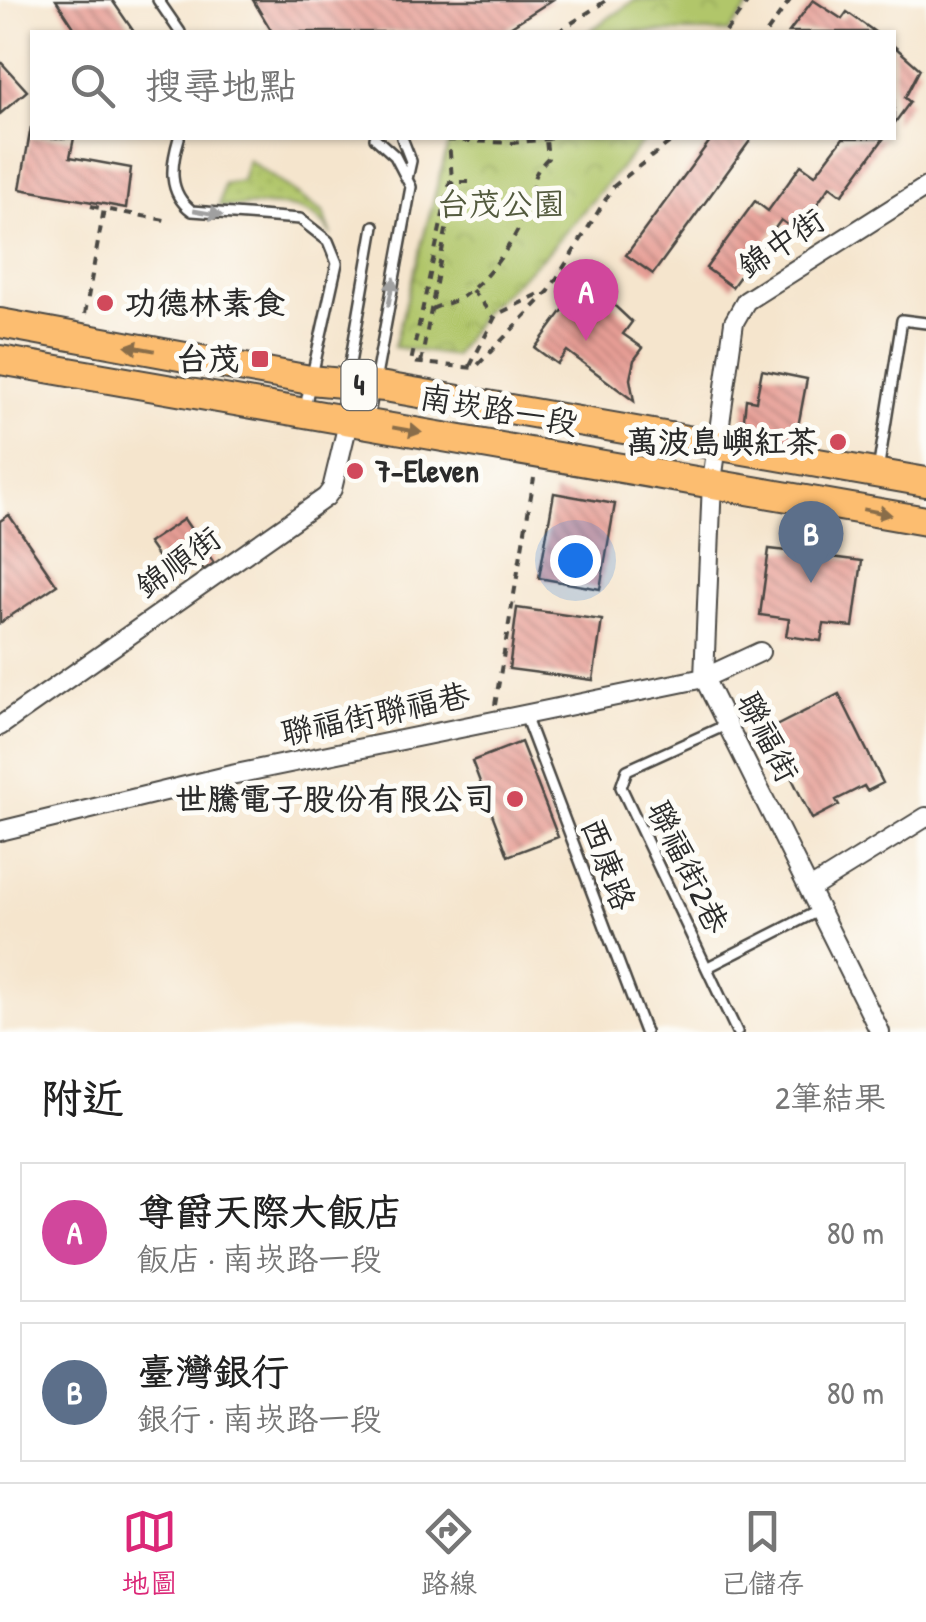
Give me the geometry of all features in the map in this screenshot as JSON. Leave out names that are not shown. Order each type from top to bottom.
[{"type":"main road","name":"南崁路一段","points":[[0,323],[310,380],[374,386],[926,482]]},
{"type":"main road","name":"南崁路一段","points":[[0,360],[926,521]]},
{"type":"street","name":"錦中街","points":[[719,448],[734,322],[746,300],[926,186]]},
{"type":"street","name":"錦順街","points":[[0,726],[326,497],[332,489],[352,420]]},
{"type":"street","name":"聯福街","points":[[719,448],[712,481],[704,678],[880,1032]]},
{"type":"street","name":"聯福街聯福巷","points":[[0,832],[231,774],[704,678],[760,652]]},
{"type":"street","points":[[810,888],[926,817]]},
{"type":"lane","points":[[158,0],[179,30]]},
{"type":"lane","points":[[178,140],[173,181],[181,202],[192,211],[300,219],[328,240],[337,264],[304,411]]},
{"type":"lane","points":[[352,420],[374,386],[411,187],[395,156],[377,140]]},
{"type":"lane","points":[[403,140],[411,161],[407,178]]},
{"type":"lane","points":[[352,420],[374,226]]},
{"type":"lane","points":[[877,474],[902,320],[926,324]]},
{"type":"lane","name":"西康路","points":[[524,714],[645,1032]]},
{"type":"lane","name":"聯福街2巷","points":[[729,723],[628,770],[621,787],[737,1032]]},
{"type":"lane","points":[[708,967],[820,910]]},
{"type":"path","points":[[561,30],[607,0]]},
{"type":"path","points":[[727,30],[749,0]]},
{"type":"path","points":[[768,30],[790,0]]},
{"type":"path","points":[[421,364],[453,192],[448,140]]},
{"type":"path","points":[[432,310],[471,289],[510,245],[531,203],[530,184],[548,158],[546,140]]},
{"type":"path","points":[[450,182],[412,362],[475,368],[546,292],[614,186],[672,140]]},
{"type":"path","points":[[450,182],[468,182]]},
{"type":"path","points":[[91,206],[165,220]]},
{"type":"path","points":[[85,314],[104,209]]},
{"type":"path","points":[[471,289],[494,318]]},
{"type":"path","points":[[470,366],[494,318],[522,300],[546,292]]},
{"type":"path","points":[[493,720],[538,453]]},
{"type":"green space","points":[[635,0],[754,0],[731,30],[591,30]]},
{"type":"green space","name":"台茂公園","points":[[449,140],[644,140],[548,252],[484,311],[454,356],[394,347]]},
{"type":"green space","points":[[248,160],[323,212],[332,236],[322,223],[297,209],[267,205],[219,207],[224,184],[242,181]]},
{"type":"building","points":[[56,0],[112,0],[133,30],[76,30]]},
{"type":"building","points":[[253,0],[552,0],[505,30],[271,30]]},
{"type":"building","points":[[813,0],[842,19],[847,12],[872,30],[790,30]]},
{"type":"building","points":[[896,48],[920,69],[905,98],[910,102],[896,121]]},
{"type":"building","points":[[0,61],[27,91],[0,114]]},
{"type":"building","points":[[30,133],[30,140],[74,140],[70,157],[131,168],[126,208],[20,189]]},
{"type":"building","points":[[711,140],[751,140],[653,274],[626,255]]},
{"type":"building","points":[[841,140],[883,140],[842,195],[830,186],[797,232],[781,220],[732,287],[706,268],[755,201],[768,211],[801,165],[815,175]]},
{"type":"building","points":[[586,279],[632,322],[623,334],[643,348],[634,360],[630,379],[634,401],[567,351],[557,364],[535,348]]},
{"type":"building","points":[[762,370],[807,379],[794,448],[742,437],[746,399],[756,401]]},
{"type":"building","points":[[554,493],[615,504],[600,589],[539,578]]},
{"type":"building","points":[[9,515],[57,585],[0,623],[0,521]]},
{"type":"building","points":[[184,519],[214,563],[204,570],[198,562],[173,579],[148,543]]},
{"type":"building","points":[[798,543],[833,548],[831,557],[862,561],[853,627],[824,624],[821,641],[786,636],[789,619],[760,615],[769,549],[796,552]]},
{"type":"building","points":[[517,608],[602,620],[593,680],[509,669]]},
{"type":"building","points":[[839,694],[883,783],[867,791],[864,786],[836,800],[839,805],[812,819],[768,730]]},
{"type":"building","name":"世騰電子股份有限公司","points":[[521,742],[558,837],[508,856],[472,761]]},
{"type":"place","name":"功德林素食","points":[[105,303]]},
{"type":"place","name":"尊爵天際大飯店","points":[[586,341]]},
{"type":"place","name":"台茂","points":[[260,359]]},
{"type":"place","name":"萬波島嶼紅茶","points":[[838,442]]},
{"type":"place","name":"7-Eleven","points":[[355,471]]},
{"type":"place","name":"臺灣銀行","points":[[811,583]]},
{"type":"place","name":"世騰電子股份有限公司","points":[[515,799]]}]
